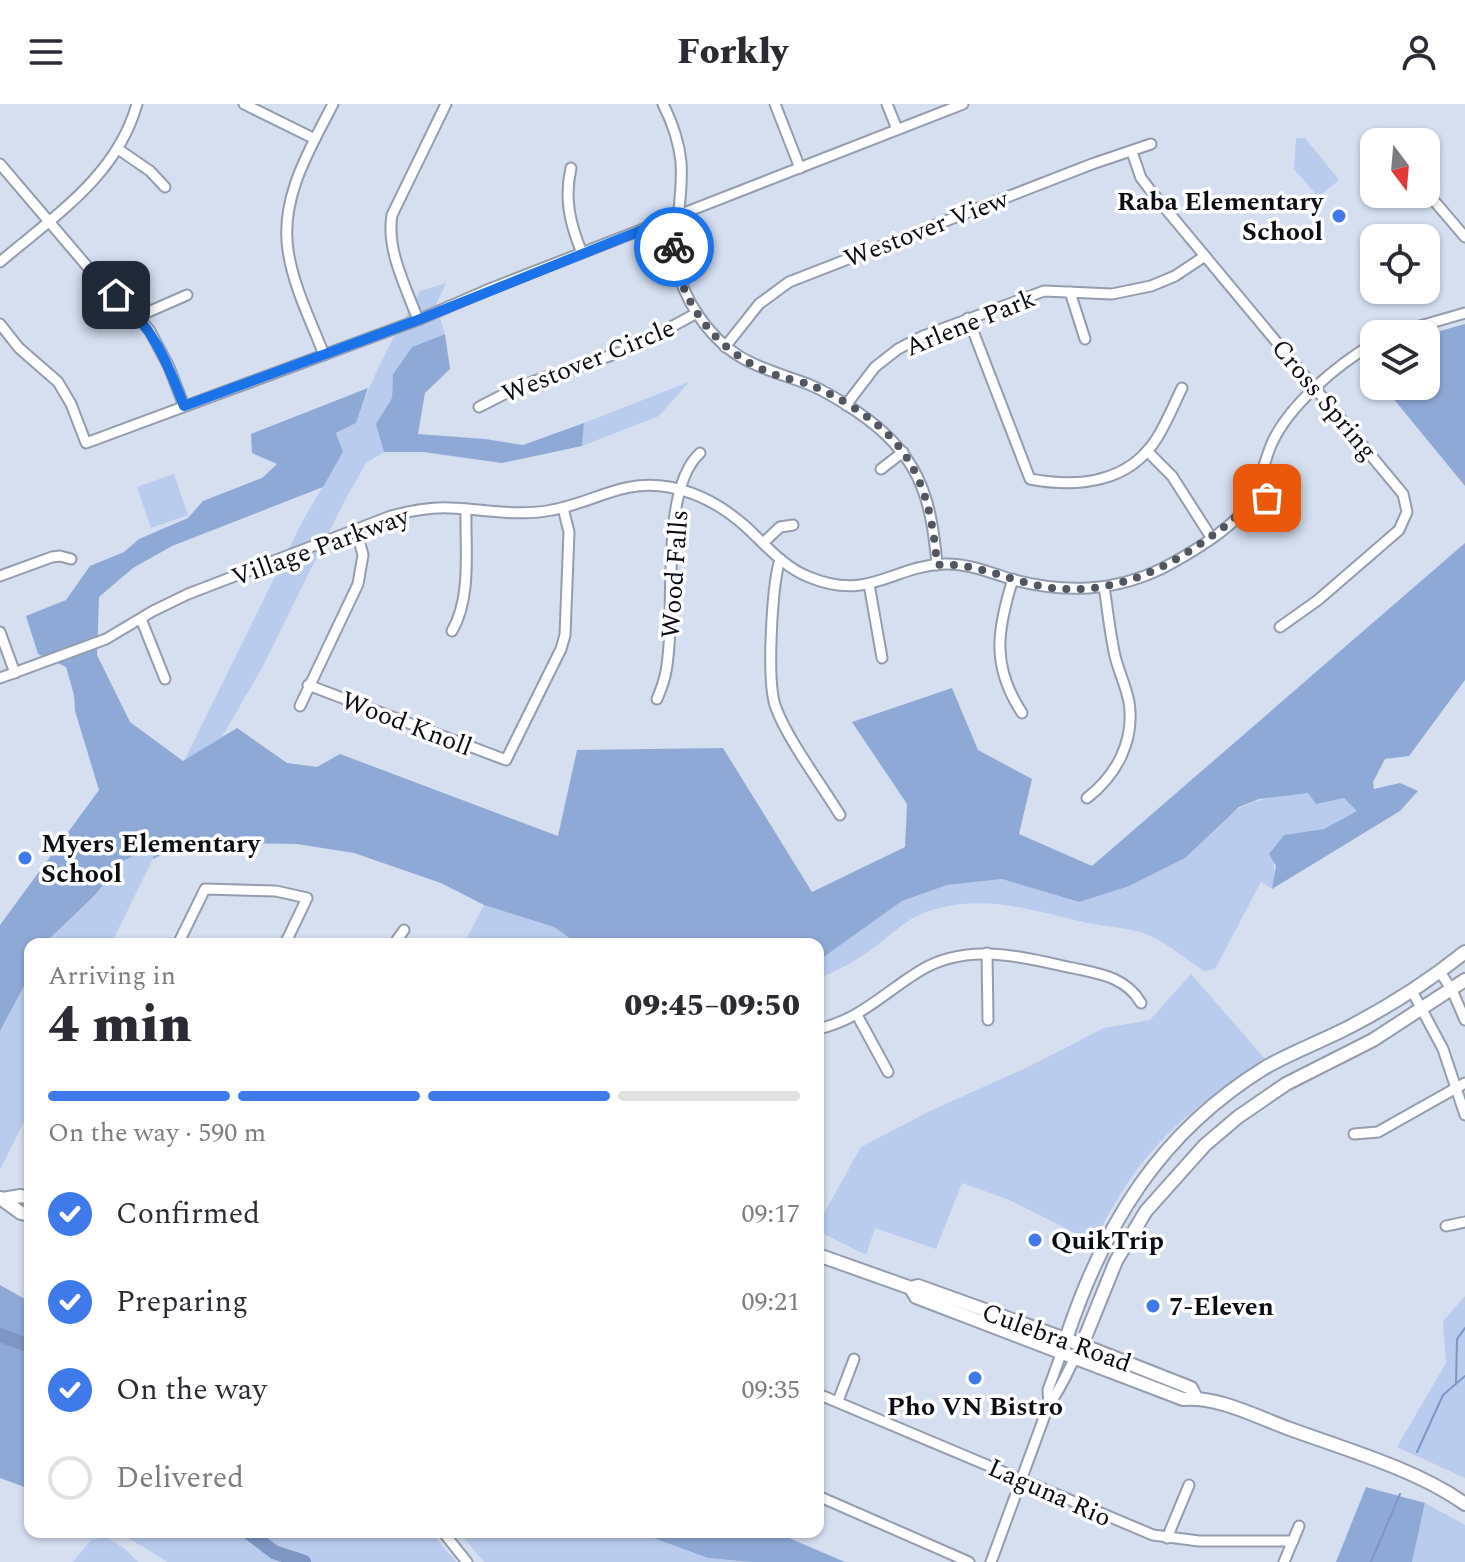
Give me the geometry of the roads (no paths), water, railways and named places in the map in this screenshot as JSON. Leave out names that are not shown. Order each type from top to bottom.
[{"type":"main road","points":[[1064,1346],[1099,1252],[1129,1199],[1165,1151],[1208,1110],[1267,1067],[1354,1025],[1412,991],[1465,952]]},
{"type":"main road","points":[[1082,1345],[1116,1261],[1146,1211],[1175,1176],[1238,1117],[1286,1084],[1373,1040],[1465,980]]},
{"type":"main road","points":[[1,1201],[24,1197]]},
{"type":"main road","points":[[1,1201],[24,1214]]},
{"type":"main road","points":[[1099,1252],[1116,1261]]},
{"type":"main road","name":"Culebra Road","points":[[824,1257],[911,1288],[918,1286],[1064,1346],[1075,1357],[1183,1399],[1196,1398],[1231,1408],[1367,1457],[1465,1504]]},
{"type":"main road","name":"Culebra Road","points":[[1064,1346],[1082,1345],[1191,1388],[1196,1398]]},
{"type":"street","points":[[0,262],[94,181],[118,149],[137,104]]},
{"type":"street","points":[[244,104],[315,139]]},
{"type":"street","points":[[324,355],[294,278],[287,236],[292,195],[333,104]]},
{"type":"street","points":[[418,320],[392,246],[390,227],[392,215],[446,104]]},
{"type":"street","points":[[663,104],[679,149],[681,179],[674,252],[683,287],[697,313],[725,347],[755,366],[808,384],[886,432],[903,452],[928,502],[937,565]]},
{"type":"street","points":[[775,104],[800,168]]},
{"type":"street","points":[[887,104],[897,129]]},
{"type":"street","points":[[0,324],[19,348],[58,382],[71,404],[86,443],[418,320],[963,104]]},
{"type":"street","name":"Westover View","points":[[725,347],[759,304],[789,282],[1065,174],[1151,144]]},
{"type":"street","points":[[118,149],[150,171],[165,187]]},
{"type":"street","name":"Cross Spring","points":[[1132,152],[1141,178],[1403,494],[1407,512],[1399,530],[1318,600],[1280,627]]},
{"type":"street","points":[[0,164],[101,283],[139,316],[159,347],[184,406]]},
{"type":"street","points":[[571,168],[567,190],[568,212],[582,253]]},
{"type":"street","points":[[1440,208],[1465,237]]},
{"type":"street","name":"Arlene Park","points":[[846,405],[865,378],[886,357],[911,341],[1031,294],[1112,294],[1140,289],[1175,276],[1205,256]]},
{"type":"street","points":[[1070,292],[1085,339]]},
{"type":"street","points":[[139,316],[187,295]]},
{"type":"street","name":"Westover Circle","points":[[479,407],[520,386],[630,349],[697,313]]},
{"type":"street","points":[[1440,320],[1465,313]]},
{"type":"street","points":[[968,318],[1030,479],[1066,485],[1099,481],[1129,466],[1147,451],[1159,435],[1182,388]]},
{"type":"street","name":"Village Parkway","points":[[0,678],[106,639],[178,598],[409,511],[466,509],[516,514],[563,508],[621,488],[651,486],[681,490],[720,506],[780,559],[802,575],[823,582],[845,586],[869,584],[937,565],[967,566],[1060,589],[1104,587],[1160,569],[1240,515],[1256,492],[1279,429],[1297,405],[1360,354]]},
{"type":"street","points":[[1147,451],[1172,476],[1211,537]]},
{"type":"street","points":[[881,469],[903,452]]},
{"type":"street","name":"Wood Falls","points":[[657,699],[667,660],[673,529],[687,470],[700,453]]},
{"type":"street","points":[[1256,492],[1276,505],[1292,522]]},
{"type":"street","name":"Wood Knoll","points":[[308,685],[506,760],[565,635],[569,532],[563,508]]},
{"type":"street","points":[[452,631],[461,610],[463,595],[466,509]]},
{"type":"street","points":[[763,543],[780,527],[793,525]]},
{"type":"street","points":[[300,706],[358,584],[363,555],[356,529]]},
{"type":"street","points":[[0,576],[52,557],[71,559]]},
{"type":"street","points":[[780,559],[774,582],[772,696],[782,721],[840,815]]},
{"type":"street","points":[[1013,579],[1001,620],[1000,656],[1009,691],[1022,713]]},
{"type":"street","points":[[869,584],[882,658]]},
{"type":"street","points":[[1087,798],[1115,769],[1129,730],[1129,700],[1115,653],[1104,587]]},
{"type":"street","points":[[141,619],[165,679]]},
{"type":"street","points":[[0,632],[15,673]]},
{"type":"street","points":[[181,938],[205,889],[276,891],[307,898],[288,938]]},
{"type":"street","points":[[398,938],[404,930]]},
{"type":"street","points":[[987,953],[988,1020]]},
{"type":"street","points":[[824,1027],[857,1015],[920,970],[959,954],[987,953],[1106,975],[1128,985],[1141,1003]]},
{"type":"street","points":[[1440,972],[1465,1020]]},
{"type":"street","points":[[1412,991],[1460,1085],[1465,1115]]},
{"type":"street","points":[[857,1015],[888,1072]]},
{"type":"street","points":[[1354,1134],[1378,1132],[1460,1085]]},
{"type":"street","points":[[1446,1226],[1465,1222]]},
{"type":"street","points":[[991,1562],[1049,1404],[1059,1392],[1082,1345]]},
{"type":"street","points":[[1049,1404],[1048,1390],[1064,1346]]},
{"type":"street","points":[[838,1401],[854,1359]]},
{"type":"street","name":"Laguna Rio","points":[[824,1396],[1138,1530],[1167,1538],[1293,1541]]},
{"type":"street","points":[[1167,1538],[1189,1485]]},
{"type":"street","points":[[824,1499],[969,1562]]},
{"type":"street","points":[[1284,1562],[1299,1526]]},
{"type":"street","points":[[448,1538],[467,1562]]},
{"type":"waterway","points":[[1456,1383],[1457,1339],[1465,1328]]},
{"type":"waterway","points":[[0,1335],[24,1344]]},
{"type":"waterway","points":[[1417,1452],[1443,1395],[1465,1376]]},
{"type":"waterway","points":[[1371,1562],[1400,1494]]},
{"type":"waterway","points":[[256,1538],[274,1552],[304,1562]]},
{"type":"place","name":"Raba Elementary School","points":[[1339,216]]},
{"type":"place","name":"Myers Elementary School","points":[[25,858]]},
{"type":"place","name":"QuikTrip","points":[[1035,1240]]},
{"type":"place","name":"7-Eleven","points":[[1153,1306]]},
{"type":"place","name":"Pho VN Bistro","points":[[975,1378]]}]
